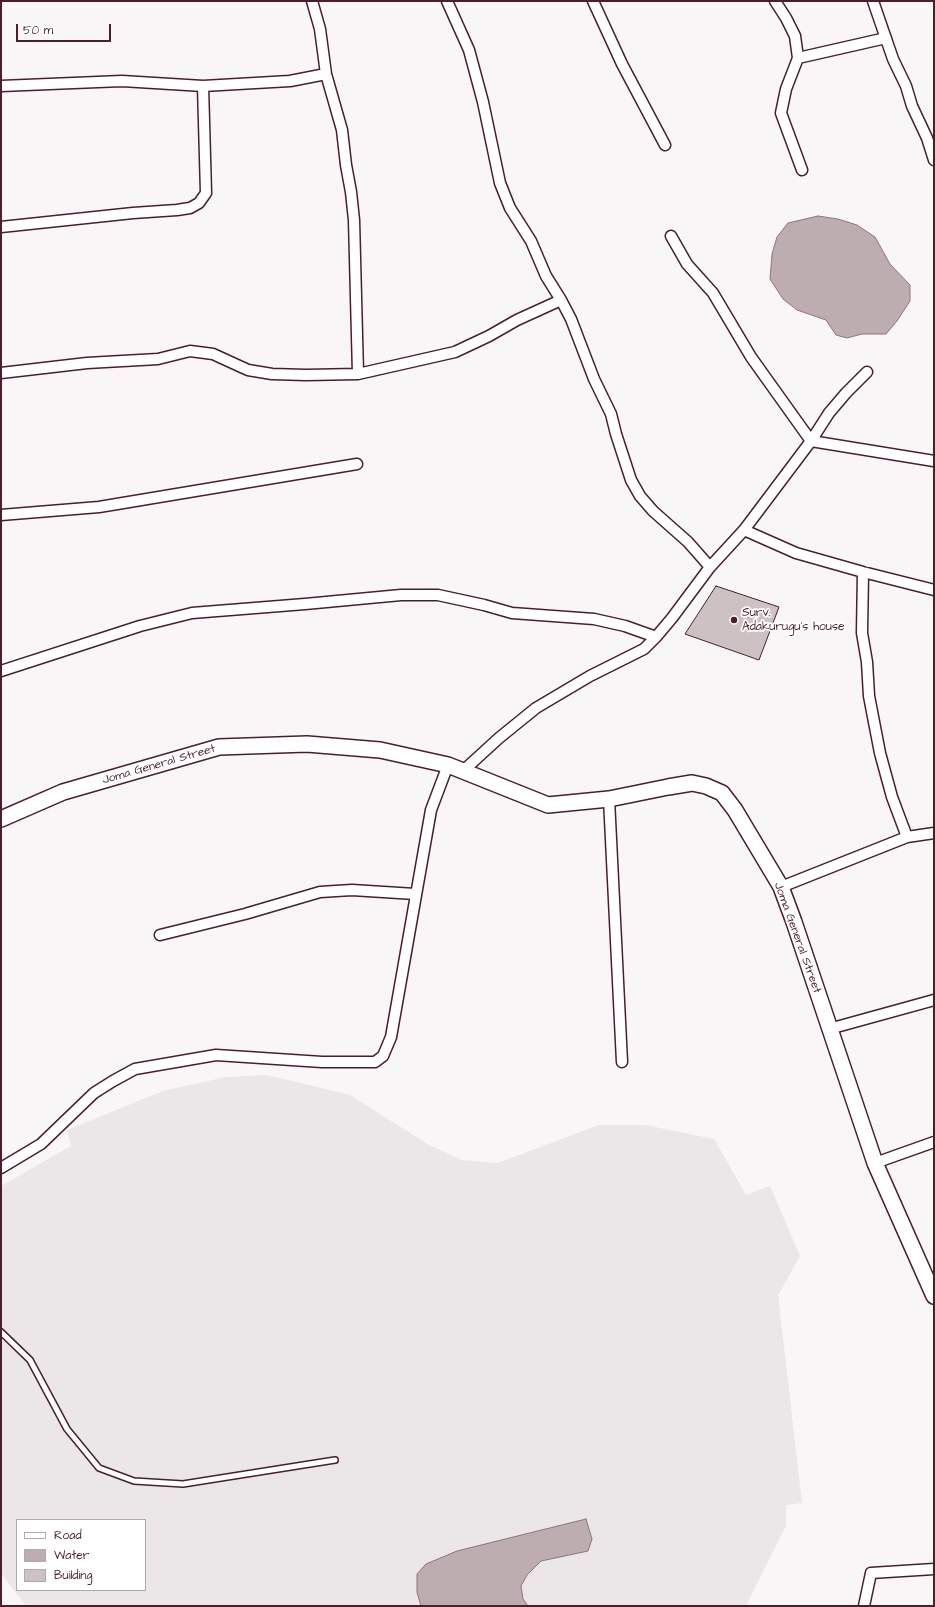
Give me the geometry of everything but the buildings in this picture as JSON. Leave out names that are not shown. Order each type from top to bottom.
[{"type":"street","points":[[312,1],[320,29],[326,74],[342,130],[346,166],[351,192],[354,220],[358,374]]},
{"type":"street","points":[[448,1],[469,50],[483,102],[500,183],[510,208],[531,241],[546,276],[561,300],[611,414],[631,480],[640,496],[653,511],[688,542],[710,567]]},
{"type":"street","points":[[593,1],[622,64],[665,145]]},
{"type":"street","points":[[775,1],[795,36],[798,58],[786,89],[781,113],[802,170]]},
{"type":"street","points":[[873,1],[893,59],[906,86],[912,106],[934,160]]},
{"type":"street","points":[[798,58],[886,38]]},
{"type":"street","points":[[1,86],[122,82],[203,86],[290,81],[326,74]]},
{"type":"street","points":[[1,227],[133,213],[177,210],[190,208],[199,204],[206,193],[203,86]]},
{"type":"street","points":[[671,236],[687,264],[713,293],[752,357],[811,441],[934,461]]},
{"type":"street","points":[[1,373],[87,363],[158,359],[190,351],[213,354],[248,370],[272,374],[358,374],[455,352],[489,336],[517,320],[561,300]]},
{"type":"street","points":[[464,770],[499,738],[536,708],[590,676],[644,649],[656,638],[710,567],[744,530],[811,441],[829,413],[867,372]]},
{"type":"street","points":[[1,515],[99,507],[357,464]]},
{"type":"street","points":[[744,530],[796,553],[934,590]]},
{"type":"street","points":[[863,572],[862,633],[867,662],[869,696],[880,753],[890,789],[907,837]]},
{"type":"street","points":[[1,671],[140,626],[192,613],[305,604],[401,594],[438,595],[484,605],[512,614],[594,619],[625,626],[656,638]]},
{"type":"street","name":"Joma General Street","points":[[1,819],[63,792],[219,747],[307,744],[380,750],[464,770],[548,805],[609,799],[692,783],[706,786],[722,793],[735,810],[780,887],[794,922],[875,1163],[933,1289]]},
{"type":"street","points":[[1,1168],[41,1144],[94,1094],[113,1081],[135,1070],[216,1055],[322,1062],[375,1062],[382,1056],[391,1037],[431,810],[448,765]]},
{"type":"street","points":[[609,799],[622,1062]]},
{"type":"street","points":[[780,887],[907,837],[934,833]]},
{"type":"street","points":[[160,935],[252,912],[320,892],[352,890],[415,894]]},
{"type":"street","points":[[829,1029],[934,1000]]},
{"type":"street","points":[[875,1163],[934,1142]]},
{"type":"street","points":[[864,1606],[871,1573],[934,1569]]},
{"type":"lane","points":[[1,1332],[30,1360],[67,1430],[99,1468],[134,1482],[183,1484],[335,1460]]},
{"type":"shaded area","points":[[267,1075],[350,1095],[429,1145],[462,1160],[498,1163],[599,1125],[645,1125],[714,1139],[746,1195],[770,1186],[800,1256],[778,1295],[802,1503],[786,1505],[786,1526],[746,1606],[26,1606],[1,1573],[1,1186],[71,1146],[67,1130],[163,1091],[226,1077]]},
{"type":"water","points":[[818,216],[838,219],[857,225],[875,237],[890,264],[910,285],[910,301],[897,321],[886,334],[862,334],[847,338],[836,335],[826,320],[797,310],[783,299],[770,279],[772,254],[777,237],[788,223]]},
{"type":"water","points":[[586,1519],[592,1539],[588,1551],[541,1561],[527,1575],[521,1586],[523,1599],[528,1606],[421,1606],[417,1592],[417,1574],[426,1564],[457,1551]]},
{"type":"place","name":"Surv. Adakurugu's house","points":[[734,620]]}]
